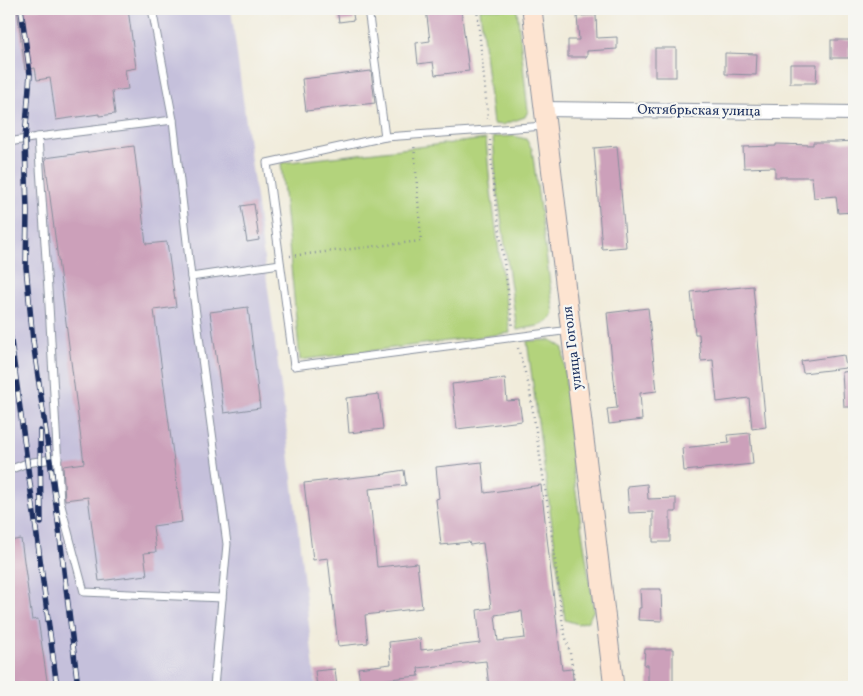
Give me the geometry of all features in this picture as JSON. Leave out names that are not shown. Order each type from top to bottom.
[{"type":"street","name":"улица Гоголя","points":[[532,9],[614,687]]},
{"type":"street","name":"Октябрьская улица","points":[[545,118],[854,113]]},
{"type":"lane","points":[[152,9],[173,120],[191,277],[227,544],[214,687]]},
{"type":"lane","points":[[368,9],[385,137]]},
{"type":"lane","points":[[545,118],[385,137],[267,163],[294,366],[571,330]]},
{"type":"lane","points":[[9,142],[173,120]]},
{"type":"lane","points":[[38,137],[60,502],[84,592],[222,598]]},
{"type":"lane","points":[[191,277],[280,261]]},
{"type":"lane","points":[[9,470],[27,463],[58,458]]},
{"type":"path","points":[[280,261],[421,241],[413,135]]},
{"type":"shaded area","points":[[9,9],[231,9],[286,425],[316,687],[9,687]]},
{"type":"green space","points":[[480,9],[517,9],[528,111],[525,117],[502,125],[493,124]]},
{"type":"green space","points":[[514,136],[526,139],[532,149],[554,314],[549,321],[538,326],[517,330],[496,182],[493,137]]},
{"type":"green space","points":[[486,139],[490,184],[510,333],[300,360],[281,163]]},
{"type":"green space","points":[[551,340],[563,348],[573,472],[594,610],[588,621],[578,624],[565,620],[527,341]]},
{"type":"building","points":[[17,9],[128,9],[136,68],[125,70],[128,89],[112,91],[115,114],[99,116],[99,114],[56,120],[50,78],[37,80],[35,68],[25,70]]},
{"type":"building","points":[[337,9],[352,9],[354,20],[339,22]]},
{"type":"building","points":[[426,9],[461,9],[469,71],[435,75],[433,62],[418,64],[416,43],[430,41]]},
{"type":"building","points":[[596,15],[597,38],[617,37],[617,49],[587,51],[587,57],[568,57],[568,40],[579,40],[577,16]]},
{"type":"building","points":[[831,40],[849,40],[849,58],[831,58]]},
{"type":"building","points":[[655,48],[676,48],[676,77],[655,77]]},
{"type":"building","points":[[725,53],[757,54],[756,75],[725,74]]},
{"type":"building","points":[[790,64],[817,64],[816,83],[790,83]]},
{"type":"building","points":[[371,71],[375,103],[306,111],[302,79]]},
{"type":"building","points":[[854,141],[854,212],[838,213],[836,196],[814,198],[812,177],[775,177],[775,167],[744,168],[743,147],[776,146],[776,144],[813,145],[813,142]]},
{"type":"building","points":[[134,146],[146,244],[167,242],[176,307],[154,310],[182,522],[153,526],[156,552],[144,553],[147,575],[99,581],[88,497],[65,500],[63,466],[84,463],[45,158]]},
{"type":"building","points":[[617,146],[626,247],[602,249],[594,148]]},
{"type":"building","points":[[254,204],[259,240],[247,242],[241,206]]},
{"type":"building","points":[[753,286],[766,427],[752,429],[749,398],[717,402],[713,360],[701,361],[699,334],[695,334],[691,292]]},
{"type":"building","points":[[248,307],[260,408],[224,413],[210,312]]},
{"type":"building","points":[[648,308],[657,391],[640,393],[642,420],[609,424],[607,409],[617,408],[607,313]]},
{"type":"building","points":[[844,355],[846,368],[803,373],[801,361]]},
{"type":"building","points":[[854,371],[854,407],[844,407],[842,372]]},
{"type":"building","points":[[505,378],[507,401],[519,400],[522,421],[457,429],[452,384]]},
{"type":"building","points":[[379,394],[383,429],[349,433],[346,398]]},
{"type":"building","points":[[750,433],[753,464],[684,471],[682,448],[729,443],[728,435]]},
{"type":"building","points":[[482,462],[485,493],[541,485],[562,670],[572,669],[574,687],[489,687],[486,661],[418,668],[419,676],[360,682],[358,668],[391,664],[389,642],[420,638],[421,650],[480,643],[477,610],[491,608],[483,543],[470,545],[469,542],[441,545],[436,499],[439,498],[436,467]],"holes":[[[522,611],[525,638],[498,641],[495,615]]]},
{"type":"building","points":[[404,470],[406,485],[369,489],[377,567],[417,563],[422,608],[365,615],[368,643],[338,646],[328,558],[313,560],[304,483],[386,474]]},
{"type":"building","points":[[647,484],[648,499],[676,498],[676,512],[670,512],[670,542],[653,542],[653,512],[629,513],[627,486]]},
{"type":"building","points":[[21,539],[32,620],[38,619],[48,687],[9,687],[9,541]]},
{"type":"building","points":[[640,589],[661,589],[662,621],[638,620],[639,608],[641,608]]},
{"type":"building","points":[[645,649],[673,649],[673,687],[648,687],[648,665],[644,665]]},
{"type":"building","points":[[335,669],[337,687],[317,687],[315,671]]},
{"type":"railway","points":[[21,9],[30,74],[25,139],[26,267],[33,341],[55,496],[78,687]]},
{"type":"railway","points":[[9,326],[57,687]]},
{"type":"railway","points":[[40,431],[41,523]]}]
